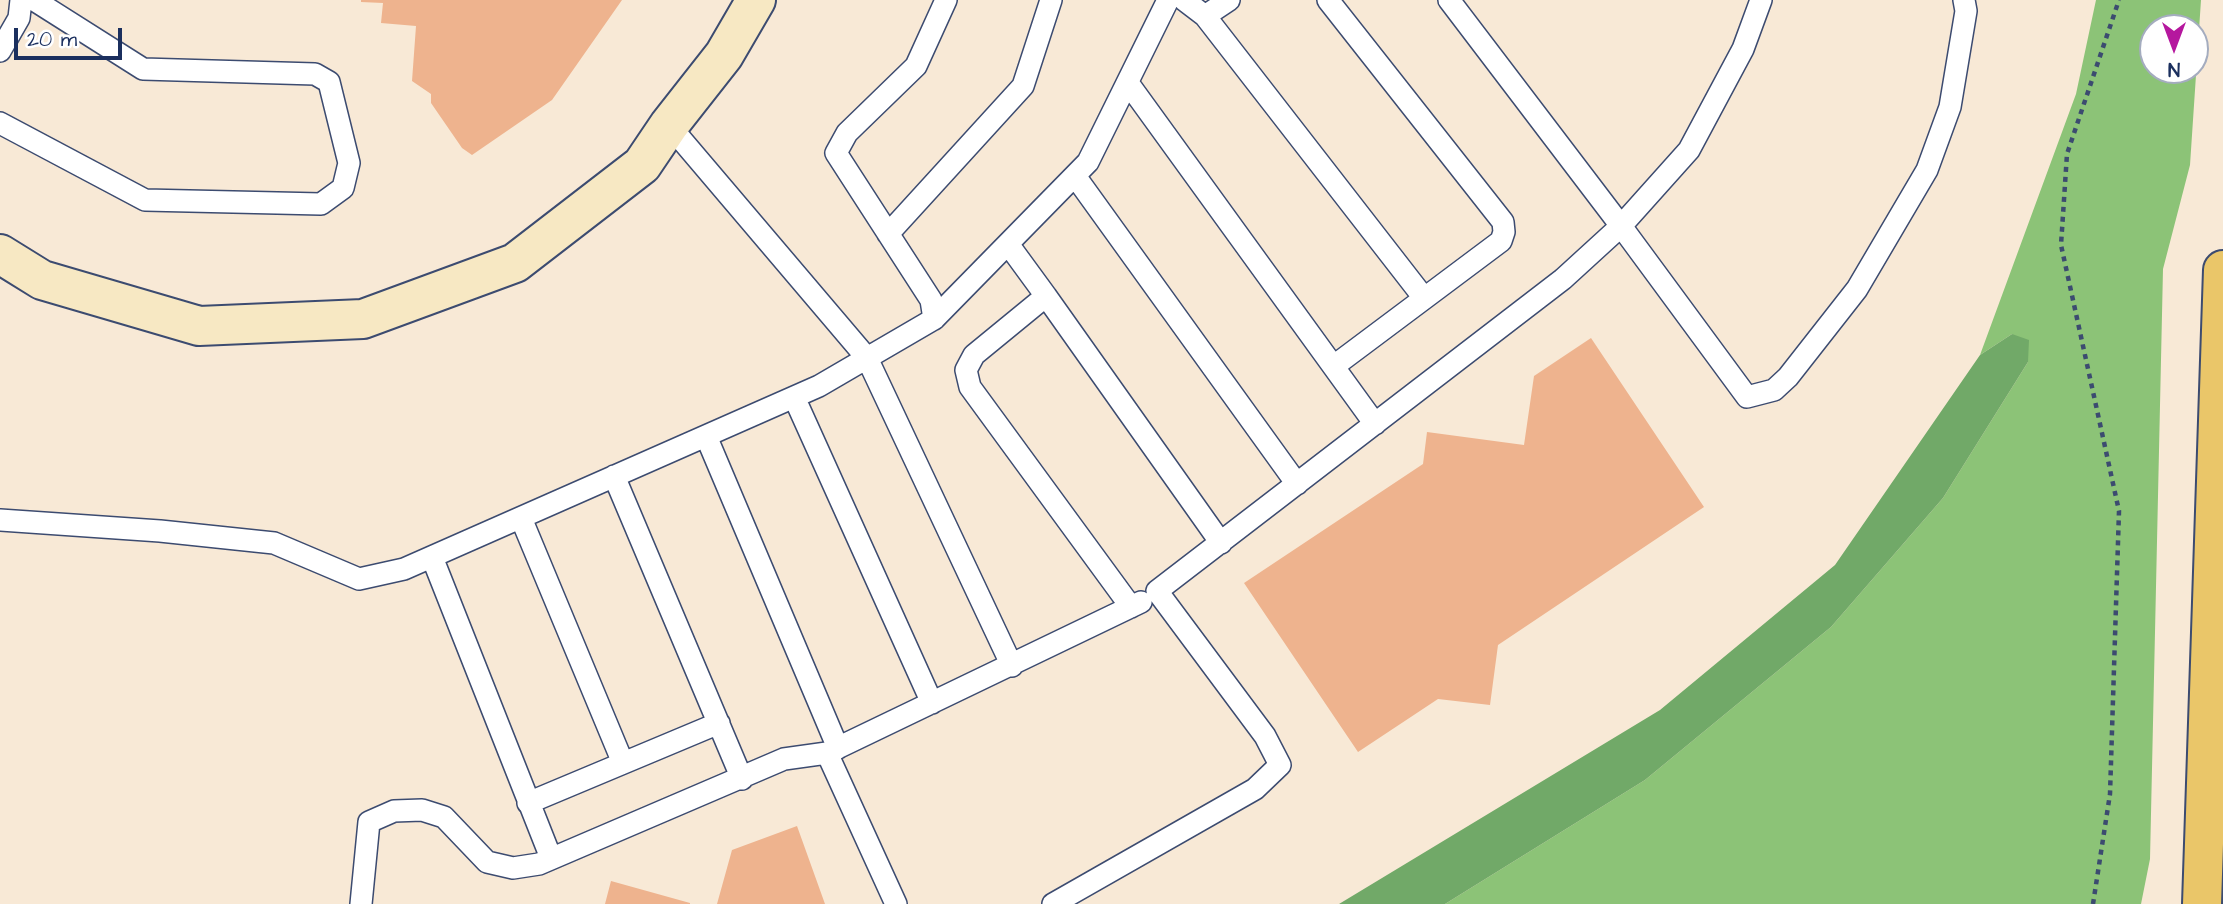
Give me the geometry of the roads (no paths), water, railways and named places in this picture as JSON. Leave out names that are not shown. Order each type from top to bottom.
[{"type":"main road","points":[[2202,904],[2223,270]]},
{"type":"street","points":[[0,254],[42,279],[199,326],[363,319],[515,263],[642,165],[669,125],[724,55],[757,0]]},
{"type":"lane","points":[[0,51],[19,18],[22,0]]},
{"type":"lane","points":[[0,123],[145,200],[321,204],[343,188],[349,163],[329,82],[315,74],[143,69],[34,0]]},
{"type":"lane","points":[[934,319],[931,300],[836,153],[846,133],[916,66],[946,0]]},
{"type":"lane","points":[[888,233],[1023,86],[1051,0]]},
{"type":"lane","points":[[0,520],[274,542],[359,579],[404,569],[432,558],[819,386],[934,319],[1088,162],[1168,0]]},
{"type":"lane","points":[[1184,0],[1205,16],[1424,298]]},
{"type":"lane","points":[[1205,16],[1229,0]]},
{"type":"lane","points":[[1328,0],[1503,222],[1504,232],[1501,241],[1334,366]]},
{"type":"lane","points":[[1449,0],[1747,397],[1774,390],[1788,377],[1857,289],[1927,170],[1950,107],[1966,11],[1964,0]]},
{"type":"lane","points":[[361,904],[369,822],[394,811],[422,810],[444,817],[487,862],[513,868],[539,863],[784,759],[832,750],[1012,666],[1131,607],[1157,591],[1563,279],[1621,226],[1689,150],[1743,49],[1760,0]]},
{"type":"lane","points":[[1128,83],[1375,424]]},
{"type":"lane","points":[[669,125],[867,358],[1012,666]]},
{"type":"lane","points":[[1075,176],[1297,484]]},
{"type":"lane","points":[[1008,244],[1221,542]]},
{"type":"lane","points":[[1046,296],[974,355],[966,370],[970,387],[1131,607]]},
{"type":"lane","points":[[794,397],[932,703]]},
{"type":"lane","points":[[706,436],[896,904]]},
{"type":"lane","points":[[614,476],[742,779]]},
{"type":"lane","points":[[521,518],[624,763]]},
{"type":"lane","points":[[432,558],[551,858]]},
{"type":"lane","points":[[1052,904],[1255,789],[1280,765],[1265,736],[1157,591]]},
{"type":"lane","points":[[528,803],[719,723]]}]
